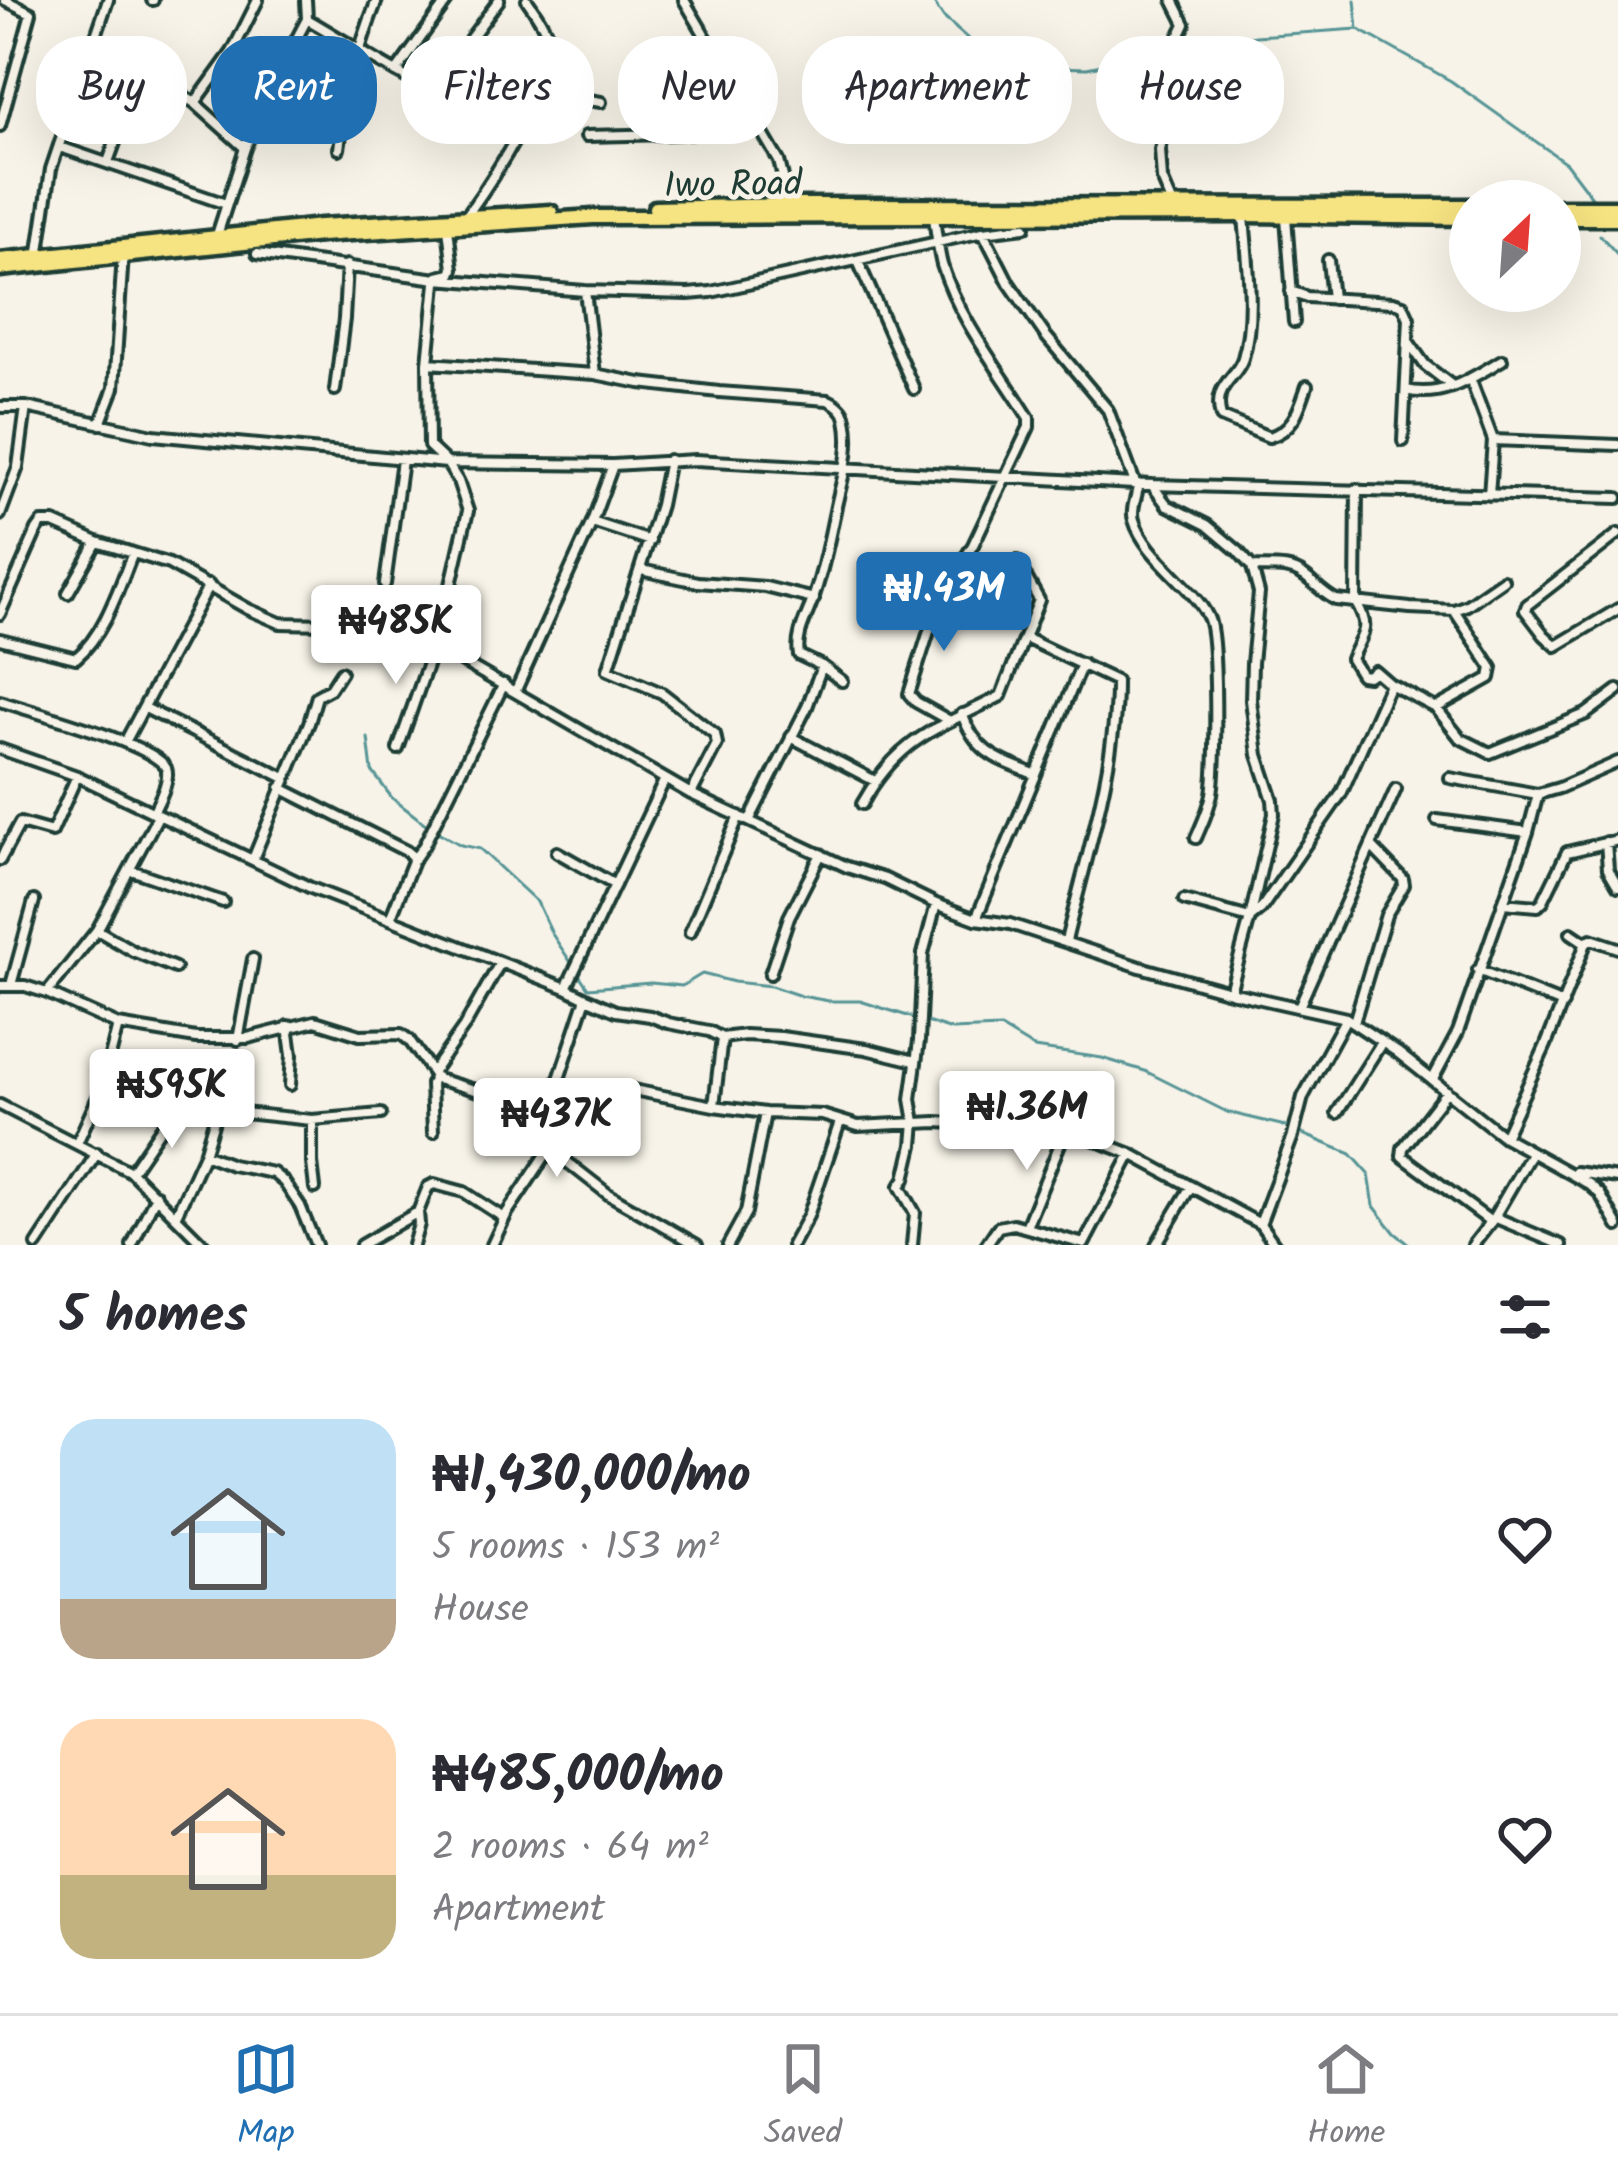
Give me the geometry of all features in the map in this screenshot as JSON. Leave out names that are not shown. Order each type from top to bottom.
[{"type":"main road","name":"Iwo Road","points":[[0,260],[123,255],[592,214],[790,205],[1174,206],[1449,217]]},
{"type":"main road","name":"Iwo Road","points":[[0,269],[217,235],[467,215],[1286,217],[1449,207]]},
{"type":"main road","points":[[1581,207],[1618,207]]},
{"type":"main road","points":[[1581,218],[1618,218]]},
{"type":"street","points":[[0,126],[32,13],[4,0]]},
{"type":"street","points":[[97,36],[108,0]]},
{"type":"street","points":[[195,103],[239,40],[258,0]]},
{"type":"street","points":[[217,235],[245,148],[307,19],[306,0]]},
{"type":"street","points":[[364,36],[377,0]]},
{"type":"street","points":[[396,72],[448,0]]},
{"type":"street","points":[[472,36],[499,0]]},
{"type":"street","points":[[527,0],[548,36]]},
{"type":"street","points":[[684,0],[706,36]]},
{"type":"street","points":[[1173,0],[1185,24],[1178,39],[1179,72],[1160,150],[1162,179],[1174,206]]},
{"type":"street","points":[[307,19],[337,36]]},
{"type":"street","points":[[377,60],[401,74]]},
{"type":"street","points":[[187,99],[245,148]]},
{"type":"street","points":[[594,101],[601,102]]},
{"type":"street","points":[[38,261],[48,182],[61,144]]},
{"type":"street","points":[[108,162],[115,144]]},
{"type":"street","points":[[338,149],[339,144]]},
{"type":"street","points":[[467,215],[510,144]]},
{"type":"street","points":[[770,144],[790,205]]},
{"type":"street","points":[[60,147],[226,204]]},
{"type":"street","points":[[934,215],[943,266],[959,303],[1029,418],[1029,427],[973,545],[939,600],[909,694],[948,720]]},
{"type":"street","points":[[1244,215],[1248,333],[1241,365],[1224,384],[1221,418],[1277,436],[1294,421],[1306,386]]},
{"type":"street","points":[[1286,217],[1294,322]]},
{"type":"street","points":[[257,254],[437,279],[688,294],[1025,227]]},
{"type":"street","points":[[437,279],[453,269],[448,228]]},
{"type":"street","points":[[983,232],[1009,283],[1045,335],[1108,410],[1137,483],[1134,521],[1164,566],[1200,603],[1213,628],[1213,786],[1196,838]]},
{"type":"street","points":[[100,424],[114,388],[123,255]]},
{"type":"street","points":[[1328,260],[1332,299]]},
{"type":"street","points":[[858,261],[914,388]]},
{"type":"street","points":[[335,390],[347,265]]},
{"type":"street","points":[[398,749],[437,641],[468,511],[458,481],[429,446],[428,364],[437,279]]},
{"type":"street","points":[[585,291],[596,374]]},
{"type":"street","points":[[1291,291],[1307,297],[1403,305],[1409,319],[1403,441]]},
{"type":"street","points":[[1408,341],[1425,365],[1452,386]]},
{"type":"street","points":[[1406,390],[1431,394],[1472,380],[1502,360]]},
{"type":"street","points":[[428,364],[596,374],[719,392],[828,400],[838,405],[846,416],[847,469],[814,598],[797,639],[799,656],[842,681]]},
{"type":"street","points":[[1472,380],[1493,440],[1489,495]]},
{"type":"street","points":[[0,407],[26,407],[153,435],[447,463],[613,465],[669,460],[1152,485],[1618,498]]},
{"type":"street","points":[[0,515],[18,467],[26,407]]},
{"type":"street","points":[[1493,440],[1618,445]]},
{"type":"street","points":[[385,584],[402,460]]},
{"type":"street","points":[[669,460],[650,541],[608,670],[662,693],[715,734],[717,744],[691,794]]},
{"type":"street","points":[[515,690],[613,465]]},
{"type":"street","points":[[1152,485],[1167,506],[1207,525],[1238,550],[1252,567],[1259,593],[1251,700],[1258,755],[1274,800],[1274,814],[1230,992]]},
{"type":"street","points":[[1358,489],[1357,603],[1366,627],[1351,659],[1364,676],[1375,671],[1436,708],[1460,738],[1490,753],[1586,714],[1618,690]]},
{"type":"street","points":[[592,522],[650,541]]},
{"type":"street","points":[[0,614],[42,524],[54,523],[169,564],[280,622],[373,625],[437,641],[444,651],[691,794],[935,904],[1230,992],[1350,1020],[1504,1137],[1569,1171],[1600,1194],[1618,1226]]},
{"type":"street","points":[[1618,535],[1525,610],[1556,646],[1618,609]]},
{"type":"street","points":[[68,593],[97,542]]},
{"type":"street","points":[[0,639],[76,658],[110,607],[133,553]]},
{"type":"street","points":[[862,804],[905,747],[948,720],[1001,696],[1039,600],[1017,561]]},
{"type":"street","points":[[1252,567],[1292,569],[1327,596],[1357,603],[1454,610],[1503,580]]},
{"type":"street","points":[[641,570],[814,598]]},
{"type":"street","points":[[125,742],[209,585]]},
{"type":"street","points":[[1436,708],[1490,678],[1492,672],[1454,610]]},
{"type":"street","points":[[1025,638],[1117,681],[1101,792],[1066,941]]},
{"type":"street","points":[[976,919],[1082,664]]},
{"type":"street","points":[[690,932],[744,819],[807,707],[822,666]]},
{"type":"street","points":[[253,859],[317,696],[330,689],[341,672]]},
{"type":"street","points":[[390,919],[413,861],[504,684]]},
{"type":"street","points":[[1250,918],[1271,896],[1341,794],[1390,684]]},
{"type":"street","points":[[0,700],[125,742],[167,770],[156,814],[131,870],[97,929],[47,993]]},
{"type":"street","points":[[145,708],[406,851],[413,861]]},
{"type":"street","points":[[962,714],[970,737],[984,751],[1034,774]]},
{"type":"street","points":[[791,737],[875,781]]},
{"type":"street","points":[[0,749],[77,776],[311,888],[616,1012],[646,1015],[722,1038],[745,1034],[781,1037],[916,1061]]},
{"type":"street","points":[[1450,778],[1538,794],[1618,762]]},
{"type":"street","points":[[0,860],[20,823],[52,832],[77,776]]},
{"type":"street","points":[[566,988],[665,779]]},
{"type":"street","points":[[1299,1006],[1396,789]]},
{"type":"street","points":[[1432,1079],[1454,1042],[1538,794]]},
{"type":"street","points":[[1437,820],[1528,832]]},
{"type":"street","points":[[1502,903],[1538,906],[1567,852],[1618,840]]},
{"type":"street","points":[[1606,842],[1608,869],[1618,886]]},
{"type":"street","points":[[1260,1223],[1304,1097],[1350,1020],[1386,915],[1404,884],[1372,847]]},
{"type":"street","points":[[557,852],[615,885]]},
{"type":"street","points":[[770,974],[789,917],[821,854]]},
{"type":"street","points":[[131,870],[224,902]]},
{"type":"street","points":[[1184,900],[1250,918]]},
{"type":"street","points":[[11,985],[34,901]]},
{"type":"street","points":[[912,1245],[915,1213],[900,1186],[913,1145],[911,1099],[919,1011],[926,938],[935,904]]},
{"type":"street","points":[[97,929],[175,968]]},
{"type":"street","points":[[1571,933],[1586,943]]},
{"type":"street","points":[[1504,1137],[1586,943],[1591,939],[1618,948]]},
{"type":"street","points":[[238,1040],[254,959]]},
{"type":"street","points":[[433,1132],[434,1074],[500,964]]},
{"type":"street","points":[[1478,970],[1562,1004]]},
{"type":"street","points":[[0,986],[26,986],[118,1025],[196,1037],[238,1040],[315,1022],[360,1035],[400,1034],[434,1074],[488,1095],[551,1103],[602,1089],[628,1089],[714,1106],[808,1113],[868,1127],[915,1122],[956,1124],[1001,1135],[1079,1136],[1131,1154],[1260,1223],[1275,1245]]},
{"type":"street","points":[[586,998],[551,1103],[553,1144],[562,1158],[608,1194],[697,1245]]},
{"type":"street","points":[[77,1143],[102,1088],[118,1025]]},
{"type":"street","points":[[289,1026],[290,1085]]},
{"type":"street","points":[[714,1106],[722,1038]]},
{"type":"street","points":[[1337,1113],[1382,1042]]},
{"type":"street","points":[[1447,1091],[1403,1148],[1402,1156],[1492,1220],[1558,1244]]},
{"type":"street","points":[[1079,1136],[1096,1094]]},
{"type":"street","points":[[131,1172],[183,1100],[217,1114],[312,1120],[381,1114]]},
{"type":"street","points":[[0,1105],[131,1172],[203,1245]]},
{"type":"street","points":[[728,1245],[746,1212],[766,1112]]},
{"type":"street","points":[[176,1215],[217,1114]]},
{"type":"street","points":[[312,1120],[315,1188]]},
{"type":"street","points":[[792,1245],[808,1216],[840,1122]]},
{"type":"street","points":[[1026,1227],[1064,1134]]},
{"type":"street","points":[[492,1245],[504,1218],[553,1144]]},
{"type":"street","points":[[1474,1245],[1531,1153]]},
{"type":"street","points":[[37,1245],[97,1154]]},
{"type":"street","points":[[204,1154],[273,1173],[300,1206],[316,1245]]},
{"type":"street","points":[[986,1245],[1005,1224],[1084,1245],[1131,1154]]},
{"type":"street","points":[[1569,1171],[1618,1178]]},
{"type":"street","points":[[413,1245],[418,1212],[428,1187],[434,1184],[464,1192],[504,1218]]},
{"type":"street","points":[[1156,1245],[1190,1188]]},
{"type":"street","points":[[132,1245],[155,1195]]},
{"type":"street","points":[[362,1245],[418,1212]]},
{"type":"waterway","points":[[932,0],[968,39],[1017,66],[1096,66]]},
{"type":"waterway","points":[[1355,0],[1358,29],[1451,81],[1566,163],[1594,200]]},
{"type":"waterway","points":[[1256,36],[1358,29]]},
{"type":"waterway","points":[[1600,235],[1618,255]]},
{"type":"waterway","points":[[368,738],[372,771],[392,798],[428,826]]},
{"type":"waterway","points":[[436,831],[480,849],[537,902],[588,988],[651,983],[682,986],[702,974],[829,1001],[860,1001],[952,1030],[1001,1028],[1034,1048],[1102,1058],[1145,1071],[1227,1112],[1281,1125],[1351,1154],[1369,1174],[1374,1206],[1410,1245]]}]
